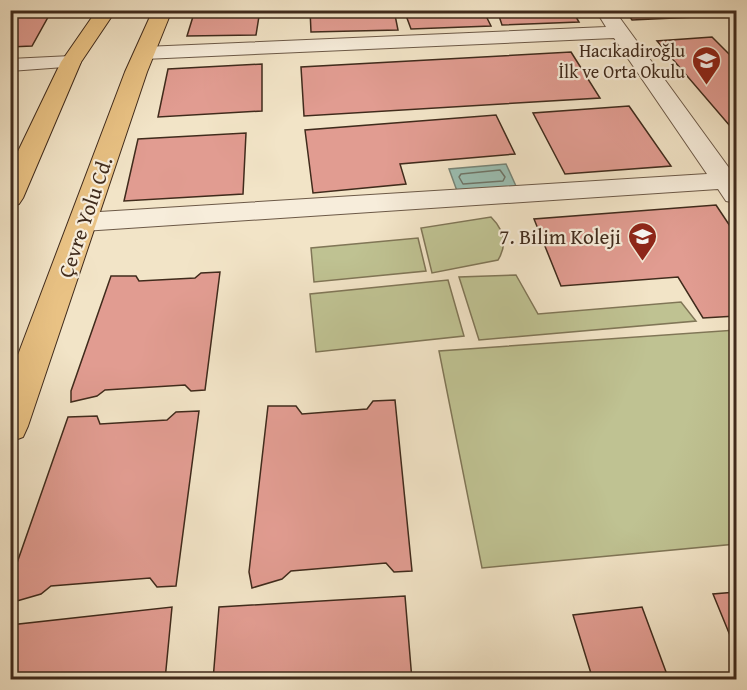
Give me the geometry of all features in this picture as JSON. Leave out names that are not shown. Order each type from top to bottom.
[{"type":"highway","points":[[10,198],[71,62],[107,10]]},
{"type":"highway","name":"Çevre Yolu Cd.","points":[[10,426],[144,53],[163,10]]},
{"type":"street","points":[[604,10],[733,186]]},
{"type":"street","points":[[144,53],[619,32]]},
{"type":"street","points":[[10,65],[71,62]]},
{"type":"street","points":[[83,222],[733,186]]},
{"type":"green space","points":[[491,217],[502,232],[504,243],[498,260],[432,273],[421,228]]},
{"type":"green space","points":[[418,238],[426,271],[314,282],[311,248]]},
{"type":"green space","points":[[516,275],[538,314],[681,302],[696,321],[479,340],[459,277]]},
{"type":"green space","points":[[448,280],[464,336],[316,352],[310,294]]},
{"type":"green space","points":[[736,330],[736,544],[482,568],[439,351]]},
{"type":"water","points":[[506,164],[516,186],[457,191],[449,169]]},
{"type":"building","points":[[10,10],[52,10],[32,46],[10,47]]},
{"type":"building","points":[[195,10],[260,10],[256,35],[187,36]]},
{"type":"building","points":[[310,10],[394,10],[398,30],[311,32]]},
{"type":"building","points":[[404,10],[483,10],[491,26],[411,29]]},
{"type":"building","points":[[497,10],[572,10],[579,22],[502,25]]},
{"type":"building","points":[[625,10],[690,10],[695,17],[632,20]]},
{"type":"building","points":[[712,37],[736,61],[736,133],[657,41]]},
{"type":"building","points":[[571,52],[600,98],[304,116],[301,67]]},
{"type":"building","points":[[262,64],[262,111],[158,117],[168,69]]},
{"type":"building","points":[[629,106],[671,166],[565,174],[533,113]]},
{"type":"building","points":[[496,115],[515,154],[400,164],[406,184],[313,193],[305,130]]},
{"type":"building","points":[[246,133],[243,194],[124,201],[138,139]]},
{"type":"building","points":[[716,205],[736,235],[736,316],[703,318],[678,277],[561,286],[534,219]]},
{"type":"building","points":[[220,272],[205,390],[191,391],[185,385],[105,390],[97,396],[71,402],[71,391],[111,276],[136,276],[139,281],[195,278],[201,273]]},
{"type":"building","points":[[395,400],[412,571],[394,572],[386,563],[291,571],[282,579],[252,588],[249,572],[268,406],[296,406],[302,414],[367,409],[373,401]]},
{"type":"building","points":[[199,411],[176,586],[157,587],[150,578],[51,586],[41,594],[10,603],[10,583],[68,417],[97,416],[100,424],[167,420],[176,412]]},
{"type":"building","points":[[736,592],[736,650],[713,594]]},
{"type":"building","points":[[405,596],[412,680],[213,680],[219,607]]},
{"type":"building","points":[[172,607],[165,680],[10,680],[10,625]]},
{"type":"building","points":[[642,607],[669,680],[593,680],[573,615]]},
{"type":"place","name":"Hacıkadiroğlu İlk ve Orta Okulu","points":[[706,86]]},
{"type":"place","name":"7. Bilim Koleji","points":[[642,262]]}]
